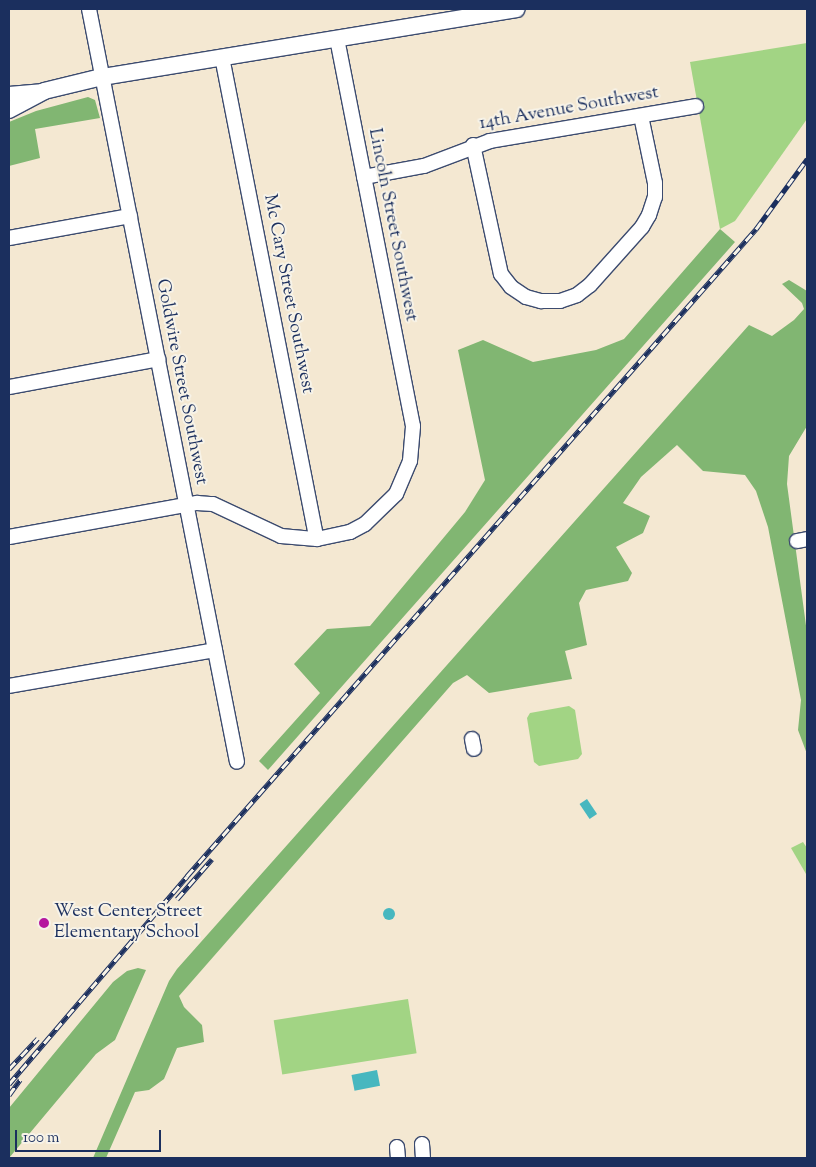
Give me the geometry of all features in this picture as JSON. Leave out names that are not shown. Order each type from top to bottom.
[{"type":"main road","points":[[9,110],[44,91],[102,77],[516,9]]},
{"type":"street","name":"Goldwire Street Southwest","points":[[89,9],[237,762]]},
{"type":"street","name":"Lincoln Street Southwest","points":[[9,537],[187,506],[213,504],[281,536],[317,539],[350,532],[388,505],[403,482],[410,461],[412,418],[337,39]]},
{"type":"street","name":"Mc Cary Street Southwest","points":[[222,57],[317,539]]},
{"type":"street","points":[[9,94],[44,91]]},
{"type":"street","name":"14th Avenue Southwest","points":[[364,177],[431,164],[473,145],[696,106]]},
{"type":"street","points":[[473,145],[501,274],[511,287],[526,296],[541,301],[560,301],[577,295],[590,285],[649,215],[655,197],[655,183],[641,116]]},
{"type":"street","points":[[9,238],[130,216]]},
{"type":"street","points":[[9,387],[158,359]]},
{"type":"street","points":[[9,686],[215,650]]},
{"type":"street","points":[[422,1144],[422,1158]]},
{"type":"green space","points":[[807,43],[807,119],[735,221],[720,229],[690,62]]},
{"type":"green space","points":[[88,97],[95,100],[100,118],[35,129],[40,158],[9,166],[9,122],[36,111]]},
{"type":"green space","points":[[720,229],[735,242],[268,770],[259,761],[320,693],[294,664],[327,629],[370,626],[465,512],[485,480],[458,350],[483,340],[533,362],[596,350],[624,339]]},
{"type":"green space","points":[[789,280],[807,291],[807,426],[789,456],[787,484],[807,633],[807,754],[798,730],[801,700],[768,527],[756,491],[745,475],[703,471],[677,445],[641,477],[623,503],[650,516],[643,533],[616,547],[632,573],[628,581],[586,590],[579,603],[587,645],[565,651],[572,679],[489,693],[467,675],[453,683],[179,996],[184,1007],[202,1025],[204,1042],[177,1048],[164,1079],[149,1090],[135,1092],[106,1158],[93,1158],[169,981],[177,969],[749,325],[772,336],[794,320],[804,309],[802,303],[782,284]]},
{"type":"green space","points":[[569,706],[575,710],[582,754],[578,759],[539,766],[534,762],[527,718],[530,713]]},
{"type":"green space","points":[[803,842],[807,848],[806,874],[791,848]]},
{"type":"green space","points":[[138,968],[146,970],[115,1040],[96,1054],[9,1158],[9,1108],[113,982],[127,971]]},
{"type":"green space","points":[[408,999],[417,1053],[282,1075],[274,1020]]},
{"type":"water","points":[[587,799],[597,814],[590,819],[580,804]]},
{"type":"water","points":[[387,908],[391,908],[395,914],[391,920],[387,920],[383,916],[383,912]]},
{"type":"water","points":[[377,1070],[380,1086],[355,1091],[351,1075]]},
{"type":"railway","points":[[9,1084],[187,876],[756,229],[807,159]]},
{"type":"railway","points":[[177,899],[212,859]]},
{"type":"railway","points":[[9,1069],[38,1038]]},
{"type":"railway","points":[[9,1095],[20,1080]]},
{"type":"place","name":"West Center Street Elementary School","points":[[44,923]]}]
